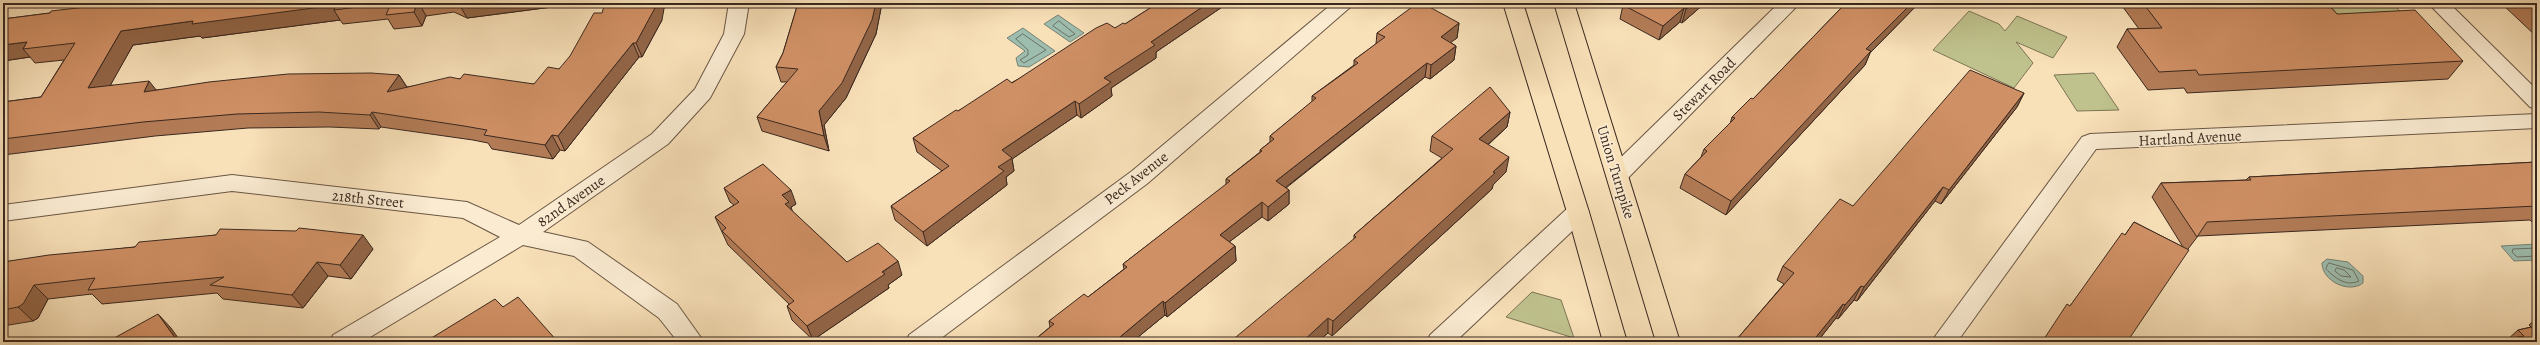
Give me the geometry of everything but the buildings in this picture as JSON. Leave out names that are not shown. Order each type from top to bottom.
[{"type":"main road","points":[[1513,3],[1578,212],[1615,342]]},
{"type":"main road","name":"Union Turnpike","points":[[1564,3],[1668,342]]},
{"type":"street","name":"82nd Avenue","points":[[342,342],[520,236],[660,139],[697,98],[734,34],[739,3]]},
{"type":"street","name":"Peck Avenue","points":[[918,342],[1140,177],[1344,3]]},
{"type":"street","name":"Stewart Road","points":[[1617,175],[1790,3]]},
{"type":"street","points":[[2438,3],[2537,102]]},
{"type":"street","name":"Hartland Avenue","points":[[1943,342],[2090,142],[2537,121]]},
{"type":"street","name":"218th Street","points":[[3,213],[232,184],[467,210],[520,236],[580,248],[668,311],[692,342]]},
{"type":"street","points":[[1439,342],[1578,212]]},
{"type":"green space","points":[[2311,3],[2392,3],[2412,23],[2333,28]]},
{"type":"green space","points":[[1969,11],[1999,24],[2005,31],[2017,16],[2067,37],[2053,58],[2016,42],[2033,63],[2014,88],[1933,50]]},
{"type":"green space","points":[[2094,73],[2119,110],[2077,111],[2054,75]]},
{"type":"green space","points":[[1532,292],[1561,300],[1574,338],[1506,317]]},
{"type":"water","points":[[1058,15],[1084,33],[1070,42],[1044,24]]},
{"type":"water","points":[[1023,28],[1055,51],[1029,67],[1018,66],[1016,58],[1025,51],[1007,38]]},
{"type":"water","points":[[2537,244],[2537,260],[2514,261],[2501,246]]},
{"type":"water","points":[[2327,259],[2348,262],[2363,276],[2363,283],[2351,287],[2337,284],[2331,280],[2323,269],[2322,263]]}]
